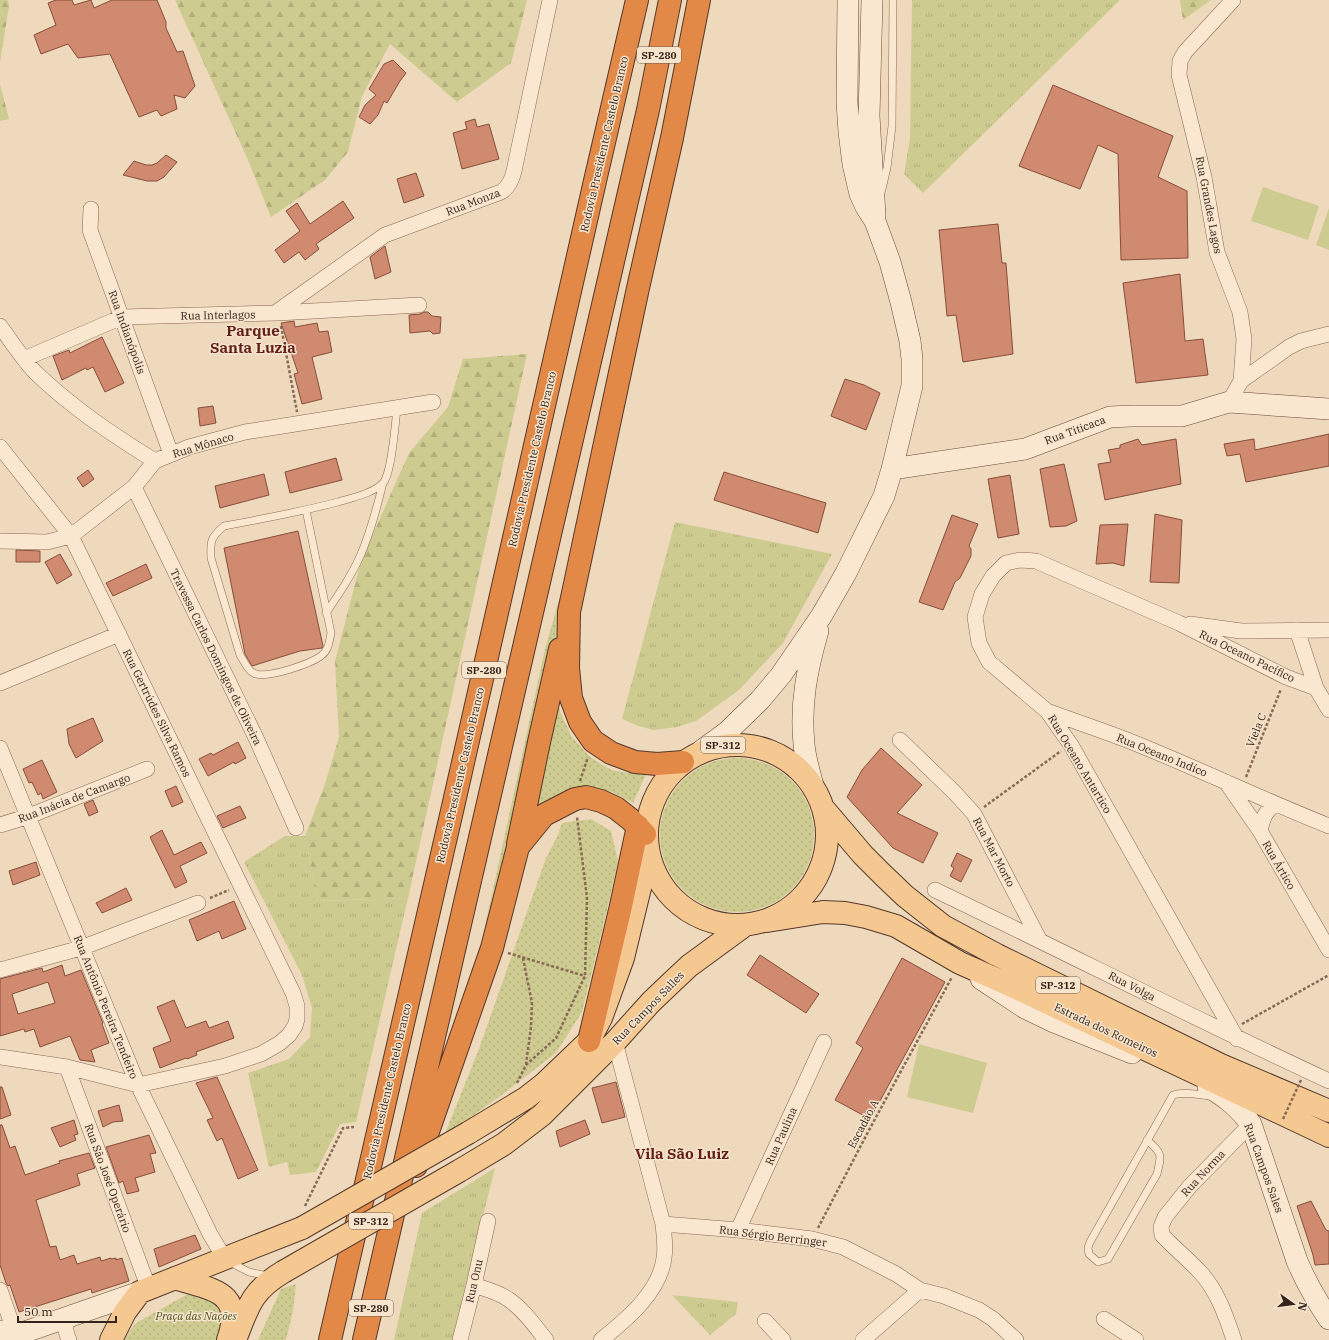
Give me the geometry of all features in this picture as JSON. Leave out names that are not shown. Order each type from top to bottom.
[{"type":"highway","name":"Rodovia Presidente Castelo Branco","points":[[330,1340],[637,0]]},
{"type":"highway","name":"SP-280","points":[[364,1340],[648,110],[670,0]]},
{"type":"highway","points":[[378,1276],[492,948],[518,847],[539,742],[569,612],[636,296],[672,138],[699,0]]},
{"type":"highway","points":[[569,612],[568,668],[571,698],[580,722],[593,741],[611,753],[635,762],[657,764],[692,756]]},
{"type":"highway","points":[[518,847],[544,815],[575,799],[586,798],[601,801],[616,808],[644,838],[622,899],[586,1048]]},
{"type":"main road","name":"SP-312","points":[[144,1290],[225,1259],[468,1133],[526,1098],[586,1048],[601,1018],[623,958],[648,816],[656,795],[671,772],[692,756],[718,746],[737,744],[755,746],[772,751],[788,760],[802,772],[813,786],[823,808]]},
{"type":"main road","points":[[766,921],[782,913],[796,903],[808,890],[818,875],[824,859],[827,842],[827,824],[823,808]]},
{"type":"main road","name":"Estrada dos Romeiros","points":[[823,808],[883,875],[905,896],[943,926],[997,955],[1221,1065],[1329,1111]]},
{"type":"main road","points":[[644,838],[655,873],[662,887],[675,901],[690,913],[708,921],[726,925],[745,925]]},
{"type":"main road","name":"Estrada dos Romeiros","points":[[766,921],[823,912],[866,917],[896,926],[960,963],[1021,990],[1329,1136]]},
{"type":"main road","name":"SP-312","points":[[745,925],[766,921]]},
{"type":"main road","name":"Rua Campos Salles","points":[[279,1275],[459,1171],[504,1144],[526,1128],[557,1101],[577,1076],[615,1042],[651,1002],[689,966],[745,925]]},
{"type":"main road","name":"SP-312","points":[[235,1340],[248,1305],[258,1291],[279,1275]]},
{"type":"main road","points":[[175,1278],[208,1288],[223,1295],[232,1305],[233,1319],[228,1340]]},
{"type":"main road","points":[[111,1340],[125,1312],[144,1290]]},
{"type":"street","name":"Rua Monza","points":[[276,313],[385,235],[501,192],[507,188],[514,171],[550,0]]},
{"type":"street","points":[[848,0],[847,102],[849,132],[856,181],[860,194],[866,207],[875,215]]},
{"type":"street","points":[[692,756],[727,732],[760,700],[781,674],[822,615],[846,573],[884,496],[912,386],[912,359],[907,327],[890,262],[875,215],[869,116],[872,0]]},
{"type":"street","name":"Rua Grandes Lagos","points":[[1229,402],[1241,381],[1244,339],[1240,312],[1217,252],[1204,176],[1179,75],[1180,61],[1185,52],[1233,0]]},
{"type":"street","name":"Rua Indianópolis","points":[[91,209],[90,230],[171,454]]},
{"type":"street","name":"Rua Interlagos","points":[[24,359],[122,317],[276,313],[419,305]]},
{"type":"street","points":[[0,326],[24,359],[58,392],[106,430],[155,461],[134,487],[71,536],[47,542],[0,542]]},
{"type":"street","points":[[1241,381],[1289,347],[1301,341],[1329,334]]},
{"type":"street","name":"Rua Mônaco","points":[[155,461],[189,447],[245,432],[433,402]]},
{"type":"street","name":"Rua Titicaca","points":[[892,469],[1025,449],[1110,417],[1182,416],[1229,402],[1329,409]]},
{"type":"street","name":"Rua Gertrúdes Silva Ramos","points":[[0,447],[71,536],[294,993],[297,1006],[297,1019],[295,1026],[289,1035],[280,1043],[261,1054],[225,1066],[138,1086]]},
{"type":"street","name":"Travessa Carlos Domingos de Oliveira","points":[[134,487],[256,738],[296,828]]},
{"type":"street","name":"Rua Oceano Antartico","points":[[1179,623],[1036,561],[1020,560],[1006,563],[993,576],[982,594],[975,617],[979,643],[989,662],[1048,711],[1071,744],[1234,1034]]},
{"type":"street","points":[[813,786],[804,746],[804,687],[809,660],[822,615]]},
{"type":"street","points":[[1179,623],[1241,631],[1329,630]]},
{"type":"street","name":"Rua Oceano Pacífico","points":[[1179,623],[1286,678],[1316,688]]},
{"type":"street","name":"Rua Oceano Pacífico","points":[[1297,630],[1316,688],[1329,710]]},
{"type":"street","points":[[0,683],[119,634]]},
{"type":"street","name":"Rua Oceano Indíco","points":[[1048,711],[1127,740],[1329,826]]},
{"type":"street","name":"Rua Mar Morto","points":[[900,740],[955,793],[974,814],[1040,941]]},
{"type":"street","name":"Rua Antônio Pereira Tendeiro","points":[[0,748],[138,1086],[210,1234],[225,1259]]},
{"type":"street","name":"Rua Inácia de Camargo","points":[[0,825],[29,816],[147,769]]},
{"type":"street","name":"Rua Ártico","points":[[1226,782],[1260,831],[1329,950]]},
{"type":"street","points":[[1260,831],[1266,811],[1275,804]]},
{"type":"street","name":"Rua Volga","points":[[935,890],[1329,1081]]},
{"type":"street","points":[[0,970],[81,948],[198,904]]},
{"type":"street","name":"Rua Campos Sales","points":[[960,963],[980,979],[1025,1008],[1054,1022],[1182,1073],[1206,1085],[1226,1098],[1239,1109],[1251,1124],[1304,1278],[1316,1302],[1329,1319]]},
{"type":"street","points":[[601,1340],[618,1335],[645,1299],[660,1273],[664,1259],[665,1242],[663,1224],[615,1042]]},
{"type":"street","name":"Rua Paulina","points":[[738,1230],[824,1042]]},
{"type":"street","points":[[0,1057],[67,1067],[138,1086]]},
{"type":"street","name":"Rua São José Operário","points":[[67,1067],[144,1290]]},
{"type":"street","name":"Rua Norma","points":[[1234,1340],[1223,1310],[1210,1286],[1200,1272],[1162,1235],[1161,1227],[1165,1217],[1190,1186],[1251,1124]]},
{"type":"street","name":"Rua Onu","points":[[460,1340],[488,1221]]},
{"type":"street","name":"Rua Sérgio Berringer","points":[[663,1224],[738,1230],[812,1239],[832,1243],[856,1253],[896,1274],[920,1290],[944,1296],[979,1310],[993,1319],[1016,1340]]},
{"type":"street","points":[[474,1285],[492,1290],[508,1299],[520,1309],[546,1340]]},
{"type":"street","points":[[0,1290],[8,1332],[25,1332],[44,1325],[68,1328],[144,1290]]},
{"type":"street","points":[[863,1340],[920,1290]]},
{"type":"street","points":[[1104,1319],[1136,1340]]},
{"type":"street","points":[[765,1321],[782,1340]]},
{"type":"lane","points":[[875,215],[886,174],[892,126],[893,0]]},
{"type":"lane","points":[[326,613],[344,585],[360,555],[371,526],[383,483],[388,472],[397,408]]},
{"type":"lane","points":[[306,510],[331,633],[329,646],[322,655],[304,665],[269,675],[255,674],[249,669],[240,655],[211,558],[210,544],[215,534],[224,526],[306,510],[374,490],[383,483]]},
{"type":"lane","points":[[1147,1140],[1159,1151],[1160,1159],[1157,1174],[1108,1259],[1098,1262],[1089,1254],[1088,1248],[1147,1140],[1173,1095],[1187,1093],[1226,1098]]},
{"type":"lane","points":[[225,1259],[249,1272],[279,1275]]},
{"type":"path","points":[[276,313],[299,424]]},
{"type":"path","name":"Viela C","points":[[1241,789],[1286,678]]},
{"type":"path","points":[[516,1084],[526,1065],[556,1038],[585,976],[587,898],[575,799],[593,741]]},
{"type":"path","points":[[974,814],[1071,744]]},
{"type":"path","points":[[198,904],[241,885]]},
{"type":"path","points":[[492,948],[590,977]]},
{"type":"path","points":[[523,958],[532,1003],[531,1027],[526,1065]]},
{"type":"path","name":"Escadão A","points":[[812,1239],[960,963]]},
{"type":"path","points":[[1234,1034],[1329,975]]},
{"type":"path","points":[[1283,1120],[1301,1080]]},
{"type":"path","points":[[304,1218],[343,1128],[354,1127]]},
{"type":"green space","points":[[0,0],[8,0],[9,6],[0,62]]},
{"type":"green space","points":[[175,0],[527,0],[511,63],[457,102],[390,44],[362,96],[348,152],[325,180],[271,217],[248,160]]},
{"type":"green space","points":[[912,0],[1120,0],[923,193],[904,174],[910,139]]},
{"type":"green space","points":[[1180,0],[1211,0],[1183,20]]},
{"type":"green space","points":[[0,84],[9,119],[0,121]]},
{"type":"green space","points":[[1263,187],[1319,206],[1308,240],[1251,221]]},
{"type":"green space","points":[[1329,208],[1329,250],[1316,245]]},
{"type":"green space","points":[[527,354],[408,898],[318,901],[305,836],[325,784],[339,737],[335,661],[361,561],[409,453],[448,407],[463,359]]},
{"type":"green space","points":[[675,522],[832,554],[783,643],[739,690],[696,721],[677,727],[653,730],[622,719]]},
{"type":"green space","points":[[574,547],[555,679],[560,712],[572,737],[590,757],[611,770],[646,774],[633,803],[612,792],[588,787],[567,790],[543,803],[526,825],[482,940],[545,649]]},
{"type":"green space","points":[[729,758],[745,758],[767,764],[792,780],[808,805],[813,820],[813,850],[808,865],[792,890],[780,899],[759,909],[745,912],[729,912],[715,909],[701,903],[688,895],[677,884],[663,857],[660,843],[660,827],[663,813],[669,799],[677,786],[688,775],[715,761]]},
{"type":"green space","points":[[591,819],[611,831],[618,861],[582,1012],[556,1053],[499,1097],[444,1136],[479,1049],[546,858],[557,837],[562,823]]},
{"type":"green space","points":[[285,836],[305,836],[318,901],[408,898],[356,1122],[340,1124],[316,1172],[290,1175],[287,1162],[269,1167],[248,1073],[289,1059],[310,1037],[312,1008],[302,975],[244,862]]},
{"type":"green space","points":[[919,1044],[987,1063],[973,1113],[907,1097]]},
{"type":"green space","points":[[495,1168],[452,1340],[394,1340],[422,1213]]},
{"type":"green space","points":[[296,1284],[293,1311],[286,1340],[258,1340],[281,1289]]},
{"type":"green space","name":"Praça das Nações","points":[[194,1292],[222,1301],[222,1340],[125,1340],[136,1323]]},
{"type":"green space","points":[[672,1295],[738,1302],[736,1314],[710,1335]]},
{"type":"building","points":[[56,0],[72,0],[74,5],[91,0],[94,8],[112,0],[157,0],[166,22],[166,28],[177,52],[183,51],[195,86],[185,98],[174,95],[177,109],[161,116],[157,110],[139,117],[110,54],[78,58],[68,44],[41,54],[34,35],[56,25],[48,3]]},
{"type":"building","points":[[393,60],[406,73],[387,103],[384,101],[378,115],[370,124],[359,117],[365,105],[376,95],[369,89],[384,64]]},
{"type":"building","points":[[1053,85],[1173,136],[1158,177],[1187,191],[1188,258],[1121,260],[1118,154],[1098,145],[1080,189],[1019,166]]},
{"type":"building","points":[[475,119],[477,127],[489,124],[499,159],[462,169],[453,133],[467,129],[465,122]]},
{"type":"building","points":[[166,155],[177,162],[164,177],[157,181],[147,181],[123,175],[134,161],[146,165],[152,165],[157,163]]},
{"type":"building","points":[[416,173],[424,196],[404,203],[397,179]]},
{"type":"building","points":[[343,201],[354,218],[316,244],[319,249],[305,260],[299,252],[284,263],[275,250],[300,231],[286,211],[297,203],[310,224]]},
{"type":"building","points":[[998,224],[1002,263],[1006,263],[1013,354],[963,362],[956,315],[947,316],[939,230]]},
{"type":"building","points":[[385,246],[391,272],[375,279],[370,257]]},
{"type":"building","points":[[1180,274],[1185,341],[1203,339],[1208,375],[1136,383],[1123,283]]},
{"type":"building","points":[[428,312],[432,316],[441,317],[440,333],[433,334],[430,331],[410,333],[409,315]]},
{"type":"building","points":[[294,321],[295,327],[317,323],[319,332],[328,331],[332,352],[312,357],[322,399],[302,404],[294,374],[298,373],[281,323]]},
{"type":"building","points":[[102,337],[124,383],[105,392],[93,367],[87,370],[86,368],[62,380],[53,356],[69,350],[70,353]]},
{"type":"building","points":[[845,379],[864,385],[880,393],[866,430],[831,416]]},
{"type":"building","points":[[213,406],[216,423],[200,426],[198,408]]},
{"type":"building","points":[[1329,434],[1329,466],[1246,482],[1240,454],[1227,456],[1224,444],[1254,439],[1255,450]]},
{"type":"building","points":[[1138,439],[1142,445],[1176,439],[1181,484],[1105,500],[1098,464],[1111,462],[1108,450],[1120,448],[1120,445]]},
{"type":"building","points":[[336,458],[342,480],[290,493],[285,472]]},
{"type":"building","points":[[1064,464],[1077,521],[1066,526],[1050,527],[1040,469]]},
{"type":"building","points":[[88,470],[94,479],[83,487],[77,478]]},
{"type":"building","points":[[724,472],[826,503],[818,533],[714,500]]},
{"type":"building","points":[[264,474],[269,495],[220,508],[215,486]]},
{"type":"building","points":[[1010,475],[1019,534],[998,538],[988,479]]},
{"type":"building","points":[[1155,514],[1182,520],[1179,583],[1150,582]]},
{"type":"building","points":[[952,515],[978,524],[969,546],[971,549],[971,556],[960,578],[955,582],[943,610],[919,602]]},
{"type":"building","points":[[1128,524],[1124,566],[1113,563],[1096,564],[1100,525]]},
{"type":"building","points":[[298,531],[323,646],[322,648],[300,651],[252,666],[245,654],[224,548]]},
{"type":"building","points":[[16,550],[40,551],[40,562],[16,562]]},
{"type":"building","points":[[60,554],[72,575],[57,584],[45,562]]},
{"type":"building","points":[[146,564],[152,578],[113,596],[106,583]]},
{"type":"building","points":[[93,718],[103,741],[76,758],[69,744],[67,729]]},
{"type":"building","points":[[238,742],[246,758],[235,764],[234,762],[208,776],[199,759],[211,753],[213,755]]},
{"type":"building","points":[[881,748],[922,785],[897,813],[938,833],[923,863],[893,848],[847,797],[862,770]]},
{"type":"building","points":[[42,760],[57,792],[43,799],[41,793],[38,795],[32,782],[29,783],[23,769]]},
{"type":"building","points":[[176,786],[183,802],[172,807],[165,791]]},
{"type":"building","points":[[93,800],[98,812],[89,816],[84,804]]},
{"type":"building","points":[[240,806],[246,818],[223,828],[217,816]]},
{"type":"building","points":[[162,830],[174,855],[201,842],[207,853],[180,866],[187,882],[175,888],[150,837]]},
{"type":"building","points":[[957,853],[972,860],[961,882],[950,876],[954,868],[951,866]]},
{"type":"building","points":[[36,862],[40,875],[13,885],[9,871]]},
{"type":"building","points":[[126,888],[132,900],[102,913],[96,903]]},
{"type":"building","points":[[234,901],[246,929],[222,939],[219,931],[197,941],[189,920]]},
{"type":"building","points":[[760,955],[819,994],[806,1013],[747,975]]},
{"type":"building","points":[[902,958],[945,982],[870,1119],[835,1100],[863,1048],[856,1043]]},
{"type":"building","points":[[62,965],[65,976],[81,970],[103,1023],[102,1024],[109,1043],[91,1050],[95,1062],[80,1060],[70,1036],[40,1047],[34,1029],[25,1032],[24,1029],[0,1036],[0,979],[42,968],[43,972]],"holes":[[[48,982],[55,1003],[18,1014],[12,994]]]},
{"type":"building","points":[[174,1000],[186,1028],[206,1021],[209,1028],[228,1021],[234,1038],[196,1052],[197,1055],[160,1068],[153,1048],[171,1041],[157,1007]]},
{"type":"building","points":[[217,1077],[258,1170],[238,1179],[222,1138],[217,1141],[207,1120],[213,1118],[196,1083]]},
{"type":"building","points":[[616,1082],[625,1117],[602,1123],[592,1088]]},
{"type":"building","points":[[0,1087],[2,1087],[11,1115],[0,1119]]},
{"type":"building","points":[[119,1105],[123,1121],[113,1122],[103,1127],[98,1111]]},
{"type":"building","points":[[74,1120],[78,1134],[74,1135],[76,1140],[60,1147],[51,1128]]},
{"type":"building","points":[[585,1120],[590,1134],[560,1147],[556,1131]]},
{"type":"building","points":[[0,1125],[2,1125],[10,1148],[15,1146],[25,1175],[60,1163],[59,1161],[89,1153],[95,1168],[77,1174],[80,1185],[36,1200],[50,1247],[56,1246],[60,1260],[74,1255],[77,1264],[100,1257],[101,1261],[111,1258],[116,1258],[116,1260],[122,1258],[129,1281],[92,1293],[91,1289],[19,1312],[10,1285],[8,1286],[6,1283],[0,1265]]},
{"type":"building","points":[[149,1135],[156,1153],[150,1154],[155,1172],[135,1178],[139,1191],[127,1194],[123,1181],[119,1183],[106,1147]]},
{"type":"building","points":[[1311,1201],[1326,1230],[1329,1231],[1329,1264],[1315,1265],[1297,1206]]},
{"type":"building","points":[[195,1235],[201,1249],[159,1267],[154,1249]]},
{"type":"district","name":"Parque Santa Luzia","points":[[253,340]]},
{"type":"district","name":"Vila São Luiz","points":[[682,1154]]}]
